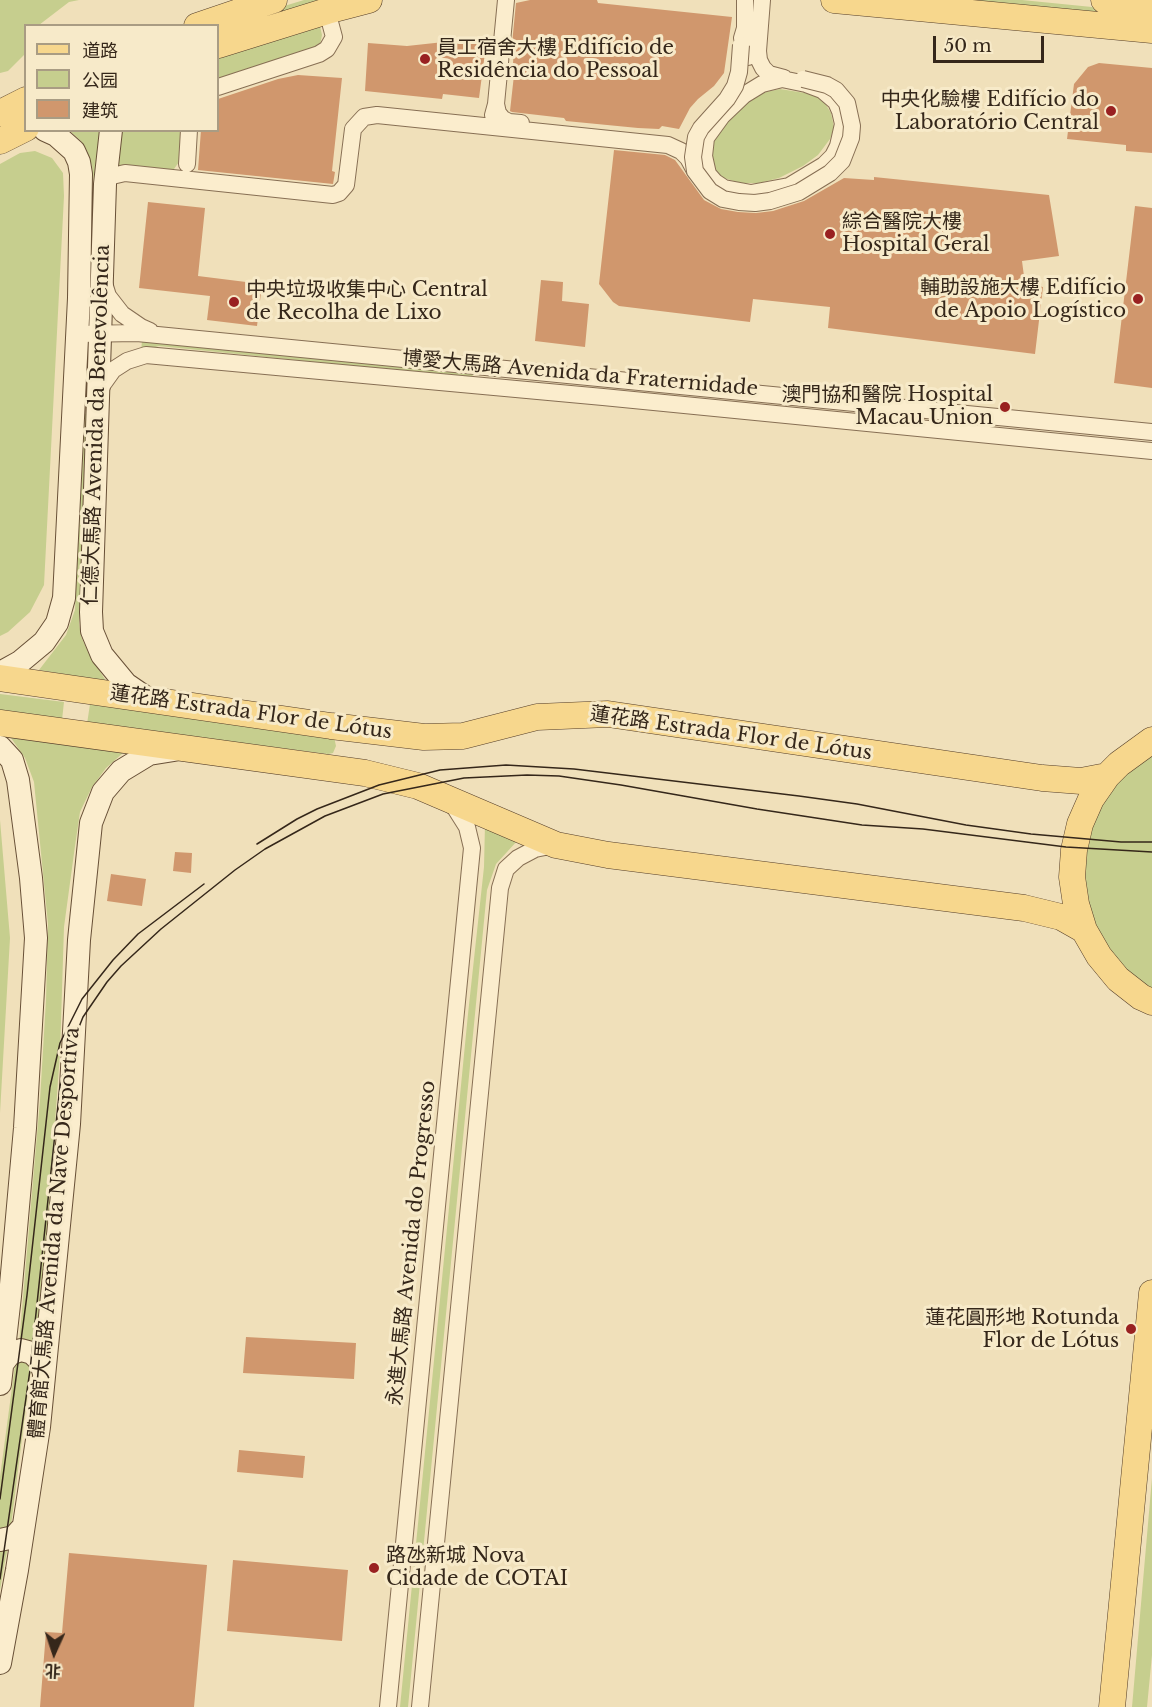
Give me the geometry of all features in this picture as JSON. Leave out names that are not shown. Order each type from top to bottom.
[{"type":"main road","points":[[203,24],[274,0]]},
{"type":"main road","points":[[219,45],[369,0]]},
{"type":"main road","points":[[834,0],[1152,30]]},
{"type":"main road","points":[[1104,0],[1152,4]]},
{"type":"main road","points":[[0,113],[24,100]]},
{"type":"main road","points":[[0,141],[24,129]]},
{"type":"main road","name":"仁德大馬路 Avenida da Benevolência","points":[[0,673],[20,662],[44,642],[57,623],[64,598],[77,334],[81,174],[74,151],[49,132]]},
{"type":"main road","name":"仁德大馬路 Avenida da Benevolência","points":[[111,132],[105,183],[91,612],[93,631],[102,655],[126,684],[148,699]]},
{"type":"main road","name":"蓮花路 Estrada Flor de Lótus","points":[[0,678],[331,726],[424,737],[463,736],[531,718],[608,714],[1042,778],[1082,781],[1107,776]]},
{"type":"main road","points":[[0,723],[322,765],[365,773],[409,783],[556,845],[608,855],[1024,908],[1061,917],[1084,930]]},
{"type":"main road","points":[[322,765],[333,761],[342,750],[343,743],[340,736],[331,726]]},
{"type":"main road","points":[[1148,1004],[1099,956],[1084,930],[1076,904],[1072,877],[1074,850],[1080,824],[1091,799],[1107,776],[1130,754],[1152,740]]},
{"type":"main road","name":"體育館大馬路 Avenida da Nave Desportiva","points":[[0,747],[12,760],[18,780],[31,878],[36,938],[26,1105],[2,1373]]},
{"type":"main road","name":"體育館大馬路 Avenida da Nave Desportiva","points":[[0,1663],[39,1427],[69,1124],[79,940],[91,823],[103,792],[121,771],[148,754],[184,748]]},
{"type":"main road","points":[[1112,1707],[1152,1293]]},
{"type":"main road","points":[[2,1373],[10,1354],[21,1350],[32,1353],[40,1361],[44,1373]]},
{"type":"main road","points":[[0,1540],[14,1537],[23,1527]]},
{"type":"street","points":[[481,126],[494,114],[496,104],[506,0]]},
{"type":"street","points":[[695,171],[693,157],[696,137],[735,86],[745,28],[745,0]]},
{"type":"street","points":[[745,28],[749,43],[746,74],[740,94],[712,128],[704,146],[708,174],[714,182],[724,188],[751,193],[789,186],[824,165],[833,156],[838,146],[843,124],[836,102],[822,90],[782,79],[769,74],[763,68],[759,60],[762,0]]},
{"type":"street","points":[[761,17],[773,0]]},
{"type":"street","points":[[219,87],[327,49],[333,37],[327,11]]},
{"type":"street","points":[[105,183],[112,176],[125,173],[333,195],[339,193],[346,185],[353,129],[364,117],[371,115],[668,145],[681,151],[688,158],[703,184],[716,195],[740,202],[770,201],[799,192],[830,173],[842,161],[848,149],[852,126],[850,112],[847,103],[836,90],[827,85],[789,77],[755,87],[732,105]]},
{"type":"street","points":[[496,104],[501,116],[513,122],[674,138],[695,137],[712,128]]},
{"type":"street","points":[[187,164],[189,132]]},
{"type":"street","name":"博愛大馬路 Avenida da Fraternidade","points":[[102,274],[108,296],[122,314],[141,327],[162,335]]},
{"type":"street","name":"博愛大馬路 Avenida da Fraternidade","points":[[77,334],[162,335],[1152,432]]},
{"type":"street","name":"博愛大馬路 Avenida da Fraternidade","points":[[97,400],[103,384],[113,370],[127,361],[146,355],[1152,451]]},
{"type":"street","points":[[708,408],[710,389]]},
{"type":"street","name":"永進大馬路 Avenida do Progresso","points":[[388,1707],[472,848],[467,827],[455,808],[438,794]]},
{"type":"street","points":[[420,1707],[500,888],[506,868],[518,858],[535,849],[556,845]]},
{"type":"green space","points":[[0,0],[79,0],[69,2],[40,24],[24,24],[24,55],[8,71],[0,73]]},
{"type":"green space","points":[[304,0],[338,0],[233,32],[232,22]]},
{"type":"green space","points":[[922,0],[1022,0],[1152,13],[1152,22]]},
{"type":"green space","points":[[319,22],[322,35],[320,45],[219,80],[219,56]]},
{"type":"green space","points":[[780,89],[811,94],[823,100],[831,113],[834,127],[830,139],[818,155],[803,166],[779,178],[759,183],[740,183],[724,178],[716,172],[710,160],[711,143],[722,125],[750,100],[766,92]]},
{"type":"green space","points":[[71,132],[102,132],[90,293],[94,182],[92,166],[81,141]]},
{"type":"green space","points":[[114,132],[182,132],[181,159],[174,169],[168,171],[112,167]]},
{"type":"green space","points":[[35,151],[52,158],[63,173],[64,196],[44,585],[30,612],[8,632],[0,636],[0,164],[20,153]]},
{"type":"green space","points":[[142,341],[473,374],[472,378],[159,346],[141,351]]},
{"type":"green space","points":[[88,413],[79,623],[81,636],[88,652],[106,681],[39,670],[66,635],[75,610],[85,414]]},
{"type":"green space","points":[[0,694],[64,702],[62,720],[0,711]]},
{"type":"green space","points":[[90,704],[330,736],[334,737],[336,746],[333,753],[328,754],[87,724]]},
{"type":"green space","points":[[11,738],[123,753],[106,768],[92,787],[80,812],[64,927],[60,1053],[47,1234],[35,1348],[19,1344],[40,1100],[48,924],[34,782],[25,758]]},
{"type":"green space","points":[[1152,751],[1152,993],[1114,962],[1084,901],[1086,834],[1106,793]]},
{"type":"green space","points":[[0,820],[10,938],[0,1113]]},
{"type":"green space","points":[[485,824],[518,840],[496,864],[487,890],[408,1707],[400,1707],[484,867]]},
{"type":"green space","points":[[23,1359],[31,1367],[11,1526],[0,1532],[0,1477],[15,1365]]},
{"type":"green space","points":[[1152,1478],[1152,1655],[1147,1707],[1132,1707]]},
{"type":"green space","points":[[8,1547],[5,1561],[0,1590],[0,1550]]},
{"type":"building","points":[[530,0],[597,0],[598,3],[732,17],[724,73],[714,86],[690,108],[679,129],[662,126],[659,129],[638,128],[566,121],[564,118],[512,112],[510,111],[515,66],[512,44],[516,3]]},
{"type":"building","name":"員工宿舍大樓 Edifício de Residência do Pessoal","points":[[453,41],[486,45],[479,98],[443,94],[442,99],[365,91],[368,43],[407,46]]},
{"type":"building","name":"中央化驗樓 Edifício do Laboratório Central","points":[[1099,63],[1152,68],[1152,153],[1126,151],[1126,145],[1067,139],[1074,84],[1088,67]]},
{"type":"building","points":[[298,75],[342,78],[332,171],[335,172],[333,184],[198,170],[201,132],[219,132],[219,99],[278,79]]},
{"type":"building","name":"綜合醫院大樓 Hospital Geral","points":[[614,150],[665,155],[675,160],[704,200],[721,209],[738,212],[773,211],[804,201],[844,178],[874,180],[874,177],[1049,195],[1059,256],[1022,261],[1025,284],[1043,287],[1035,354],[828,328],[830,307],[753,299],[750,322],[619,306],[599,284]]},
{"type":"building","points":[[148,202],[205,208],[198,276],[262,284],[257,326],[207,320],[210,296],[139,288]]},
{"type":"building","name":"輔助設施大樓 Edifício de Apoio Logístico","points":[[1135,206],[1152,208],[1152,388],[1114,383]]},
{"type":"building","points":[[541,280],[563,282],[562,301],[589,304],[585,347],[535,341]]},
{"type":"building","points":[[175,852],[192,853],[191,873],[173,871]]},
{"type":"building","points":[[111,874],[146,879],[142,906],[107,901]]},
{"type":"building","points":[[246,1337],[356,1343],[354,1379],[243,1373]]},
{"type":"building","points":[[239,1450],[305,1456],[303,1478],[237,1472]]},
{"type":"building","points":[[69,1553],[207,1565],[194,1707],[40,1707],[46,1632],[62,1633]]},
{"type":"building","points":[[233,1560],[348,1570],[342,1641],[227,1631]]},
{"type":"tram line","points":[[257,844],[317,809],[379,785],[440,770],[506,765],[574,769],[799,796],[1031,834],[1121,842],[1152,842]]},
{"type":"tram line","points":[[0,1579],[30,1370],[60,1086],[67,1057],[83,1017],[121,966],[161,929],[265,849],[325,816],[383,794],[464,778],[527,775],[559,776],[621,785],[862,825],[923,829],[1066,847],[1152,852]]},
{"type":"tram line","points":[[0,1499],[27,1295],[50,1087],[60,1043],[82,999],[113,960],[138,934],[204,884]]},
{"type":"place","name":"員工宿舍大樓 Edifício de Residência do Pessoal","points":[[425,59]]},
{"type":"place","name":"中央化驗樓 Edifício do Laboratório Central","points":[[1111,111]]},
{"type":"place","name":"綜合醫院大樓 Hospital Geral","points":[[830,234]]},
{"type":"place","name":"輔助設施大樓 Edifício de Apoio Logístico","points":[[1138,299]]},
{"type":"place","name":"中央垃圾收集中心 Central de Recolha de Lixo","points":[[234,302]]},
{"type":"place","name":"澳門協和醫院 Hospital Macau Union","points":[[1005,407]]},
{"type":"place","name":"蓮花圓形地 Rotunda Flor de Lótus","points":[[1131,1329]]},
{"type":"place","name":"路氹新城 Nova Cidade de COTAI","points":[[374,1568]]}]
